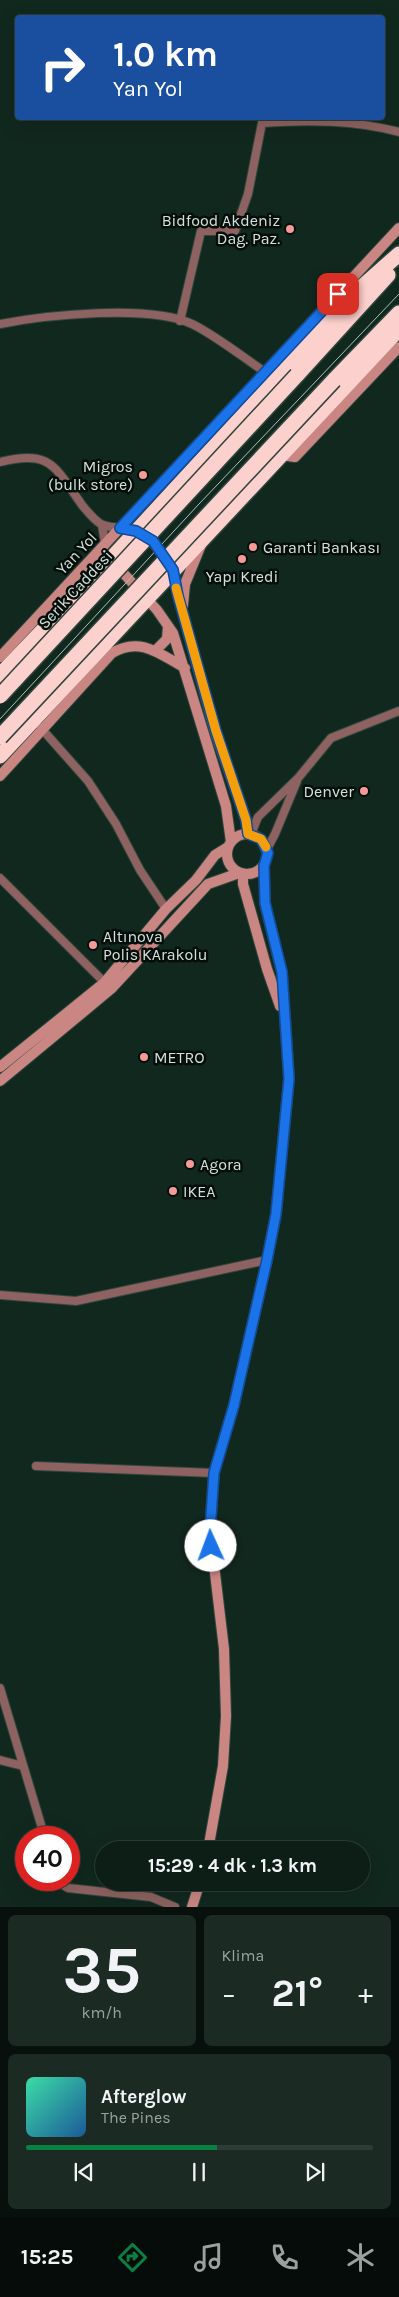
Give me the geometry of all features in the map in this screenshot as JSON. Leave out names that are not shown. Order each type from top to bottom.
[{"type":"highway","points":[[0,675],[111,559],[356,292],[399,254]]},
{"type":"highway","name":"Serik Caddesi","points":[[0,696],[399,262]]},
{"type":"highway","points":[[0,737],[399,313]]},
{"type":"highway","points":[[0,756],[173,570],[288,456],[399,329]]},
{"type":"street","points":[[180,321],[201,230],[235,231],[248,194],[262,123],[307,120],[384,128],[399,132]]},
{"type":"street","name":"Yan Yol","points":[[0,657],[399,228]]},
{"type":"street","points":[[0,324],[113,312],[159,316],[192,324],[265,372],[255,400]]},
{"type":"street","points":[[301,334],[322,328]]},
{"type":"street","points":[[288,456],[399,347]]},
{"type":"street","points":[[0,462],[22,456],[36,457],[50,462],[88,512],[102,525],[136,531],[153,541],[173,570],[182,611],[216,731],[250,834]]},
{"type":"street","points":[[102,525],[105,544],[111,559],[147,599],[173,633],[226,806],[230,844],[227,859],[230,865],[241,874],[267,969],[284,1017]]},
{"type":"street","points":[[182,611],[185,584],[206,536]]},
{"type":"street","points":[[155,651],[167,639],[168,626]]},
{"type":"street","points":[[0,776],[112,653],[123,646],[134,644],[155,651],[185,668]]},
{"type":"street","points":[[42,728],[52,702]]},
{"type":"street","points":[[250,834],[258,817],[299,777],[331,738],[399,712]]},
{"type":"street","points":[[42,728],[88,781],[116,824],[140,870],[166,909]]},
{"type":"street","points":[[210,1841],[223,1766],[226,1716],[224,1649],[210,1531],[214,1473],[234,1405],[276,1214],[289,1079],[282,972],[265,903],[264,866],[267,858],[267,849],[299,777]]},
{"type":"street","points":[[0,1067],[108,986],[166,909],[196,880],[215,855],[238,836],[250,834],[261,839],[267,849]]},
{"type":"street","points":[[0,1081],[108,986],[208,884],[241,874],[251,874],[264,866]]},
{"type":"street","points":[[0,878],[108,986]]},
{"type":"street","points":[[0,1295],[76,1301],[267,1260]]},
{"type":"street","points":[[36,1466],[214,1473]]},
{"type":"street","points":[[0,1688],[41,1826]]},
{"type":"street","points":[[0,1760],[23,1766]]},
{"type":"street","points":[[80,1889],[151,1897],[175,1907]]},
{"type":"street","points":[[192,1907],[197,1891]]},
{"type":"tram line","points":[[0,719],[199,504],[399,294]]},
{"type":"slow traffic","points":[[176,588],[216,731],[246,820],[248,834],[261,839],[266,847]]},
{"type":"place","name":"Bidfood Akdeniz Dag. Paz.","points":[[290,229]]},
{"type":"place","name":"Migros (bulk store)","points":[[143,475]]},
{"type":"place","name":"Garanti Bankası","points":[[253,547]]},
{"type":"place","name":"Yapı Kredi","points":[[242,559]]},
{"type":"place","name":"Denver","points":[[364,791]]},
{"type":"place","name":"Altınova Polis KArakolu","points":[[93,945]]},
{"type":"place","name":"METRO","points":[[144,1057]]},
{"type":"place","name":"Agora","points":[[190,1164]]},
{"type":"place","name":"IKEA","points":[[173,1191]]},
{"type":"route","points":[[211,1546],[210,1531],[214,1473],[234,1405],[276,1214],[289,1079],[282,972],[265,903],[264,866],[268,853],[267,849],[261,839],[248,834],[246,820],[216,731],[178,596],[173,570],[153,541],[136,531],[120,528],[338,294]]}]
